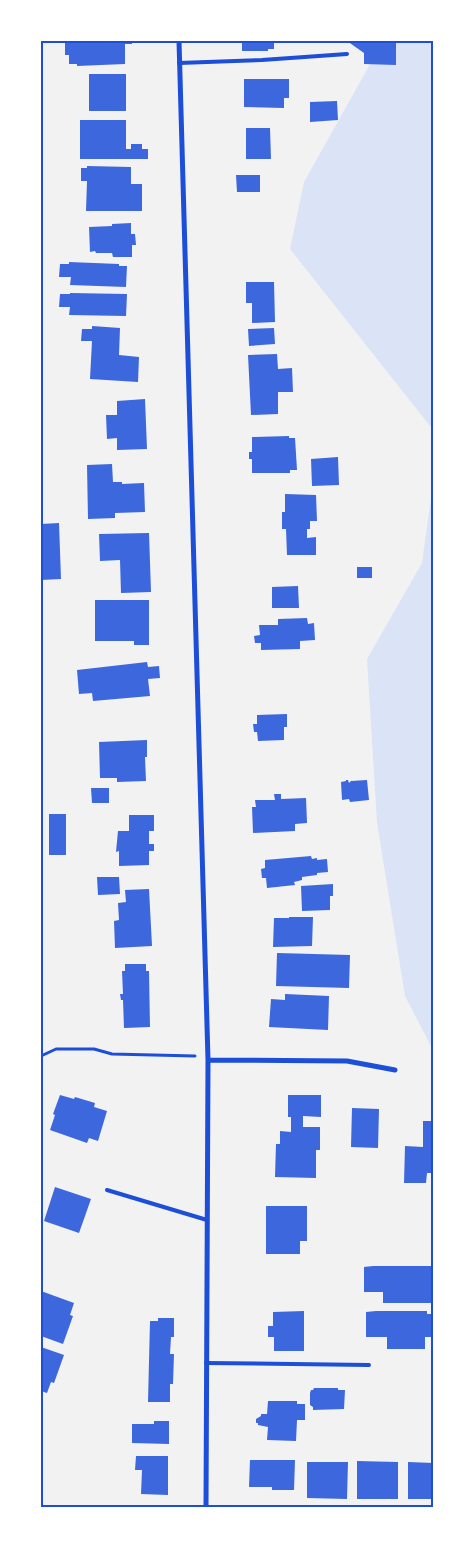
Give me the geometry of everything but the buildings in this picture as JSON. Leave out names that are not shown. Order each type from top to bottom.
[{"type":"street","points":[[179,41],[208,1060],[206,1507]]},
{"type":"street","points":[[208,1060],[347,1061],[395,1070]]},
{"type":"lane","points":[[179,63],[347,54]]},
{"type":"lane","points":[[108,1190],[207,1220]]},
{"type":"lane","points":[[206,1363],[369,1365]]},
{"type":"lane","points":[[206,1507],[261,1508]]},
{"type":"path","points":[[41,1056],[56,1049],[94,1049],[112,1054],[195,1056],[208,1060]]},
{"type":"shaded area","points":[[383,41],[434,41],[434,431],[290,249],[304,182]]},
{"type":"shaded area","points":[[434,476],[434,1052],[405,996],[377,823],[367,659],[422,563]]}]
